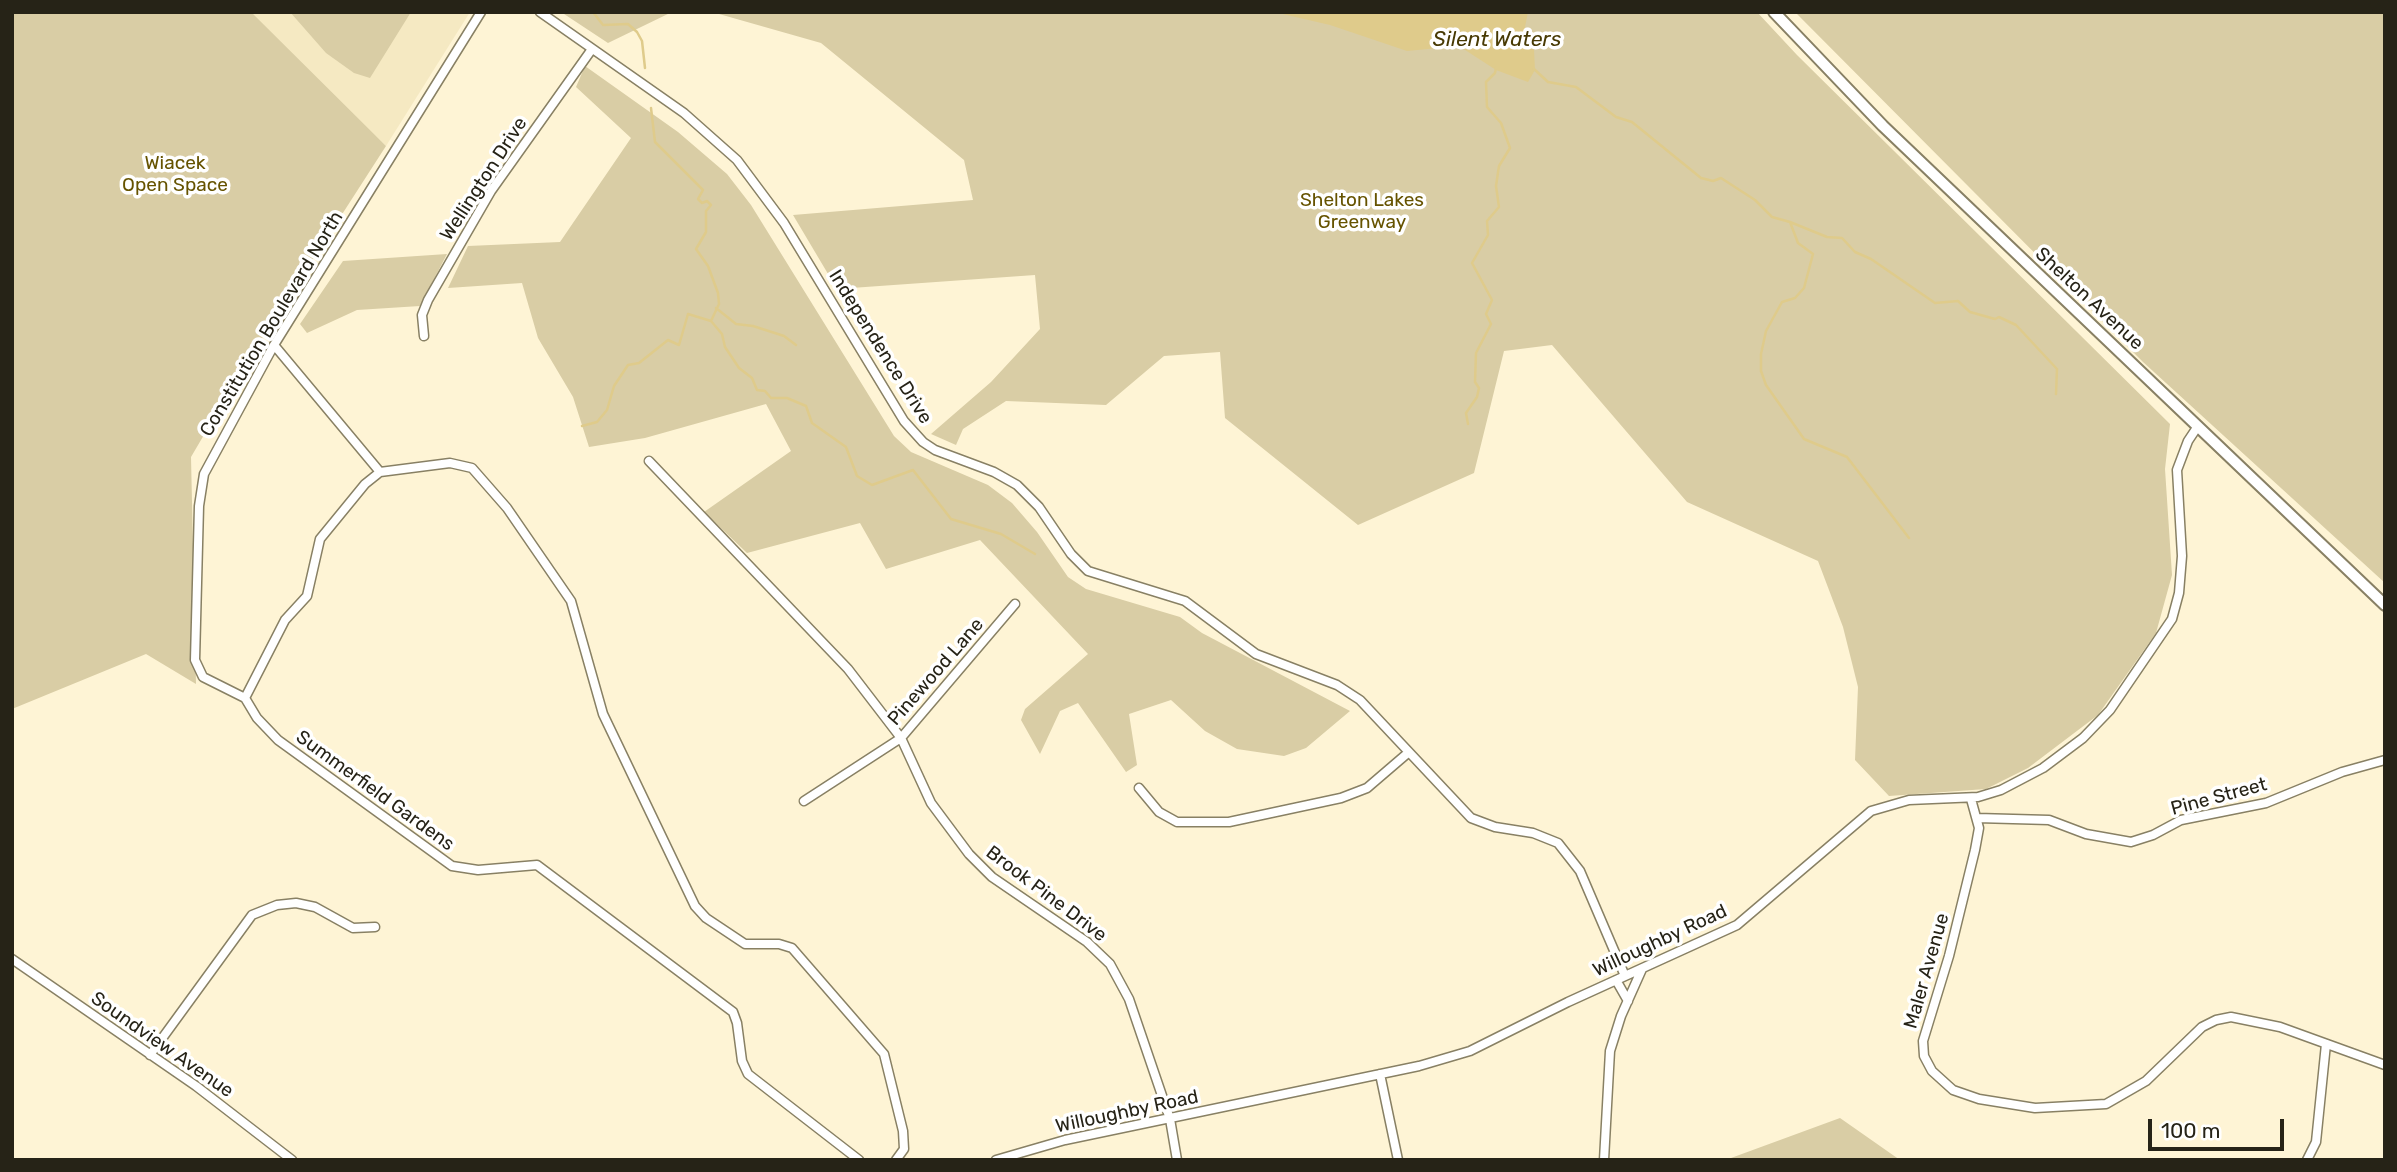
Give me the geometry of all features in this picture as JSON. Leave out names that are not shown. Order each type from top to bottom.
[{"type":"main road","name":"Shelton Avenue","points":[[1774,12],[1883,127],[2385,605]]},
{"type":"street","name":"Constitution Boulevard North","points":[[246,698],[203,677],[195,660],[199,506],[204,474],[274,345],[481,12]]},
{"type":"street","name":"Independence Drive","points":[[540,12],[684,113],[722,145],[751,176],[784,223],[904,421],[923,442],[935,450],[994,472],[1017,485],[1039,507],[1071,554],[1088,570],[1185,601],[1256,654],[1337,685],[1373,711],[1471,818],[1495,827],[1533,833],[1566,850],[1580,871],[1628,1001]]},
{"type":"street","name":"Wellington Drive","points":[[424,336],[422,315],[428,300],[491,191],[592,49]]},
{"type":"street","points":[[274,345],[380,472]]},
{"type":"street","name":"Willoughby Road","points":[[996,1160],[1075,1138],[1438,1061],[1483,1046],[1620,978],[1737,925],[1871,811],[1909,800],[1970,799],[2020,781],[2083,738],[2126,689],[2165,633],[2177,604],[2181,581],[2177,470],[2188,441],[2198,426]]},
{"type":"street","name":"Brook Pine Drive","points":[[649,461],[848,670],[901,738],[931,803],[969,854],[992,877],[1087,942],[1110,964],[1129,999],[1170,1119],[1177,1160]]},
{"type":"street","points":[[246,698],[285,620],[307,596],[320,539],[365,484],[380,472],[450,463],[472,468],[507,508],[571,601],[603,714],[695,906],[706,918],[746,944],[779,944],[792,948],[884,1054],[903,1131],[904,1149],[896,1160]]},
{"type":"street","name":"Pinewood Lane","points":[[804,801],[901,738],[1015,604]]},
{"type":"street","name":"Summerfield Gardens","points":[[246,698],[257,718],[278,740],[452,866],[478,870],[537,865],[733,1012],[742,1061],[748,1074],[859,1160]]},
{"type":"street","points":[[1139,788],[1159,812],[1177,822],[1228,822],[1341,797],[1367,788],[1409,752]]},
{"type":"street","name":"Pine Street","points":[[1977,818],[2049,820],[2086,834],[2131,842],[2153,835],[2181,820],[2266,803],[2342,772],[2385,760]]},
{"type":"street","name":"Maler Avenue","points":[[1970,799],[1979,828],[1968,883],[1923,1041],[1924,1056],[1932,1071],[1953,1090],[1979,1099],[2035,1108],[2106,1104],[2146,1081],[2202,1027],[2224,1018],[2266,1022],[2385,1065]]},
{"type":"street","points":[[150,1055],[252,915],[277,905],[296,903],[315,907],[353,928],[375,927]]},
{"type":"street","name":"Soundview Avenue","points":[[12,959],[150,1055],[292,1160]]},
{"type":"street","points":[[1604,1160],[1608,1065],[1615,1032],[1642,969]]},
{"type":"street","points":[[2307,1160],[2316,1142],[2326,1044]]},
{"type":"street","points":[[1380,1074],[1398,1160]]},
{"type":"shaded area","points":[[244,12],[470,12],[386,146]]},
{"type":"green space","name":"Wiacek Open Space","points":[[12,12],[251,12],[386,146],[245,365],[191,457],[196,684],[146,654],[12,709]]},
{"type":"green space","points":[[290,12],[411,12],[370,78],[354,73],[326,53]]},
{"type":"green space","points":[[561,12],[672,12],[608,43]]},
{"type":"green space","name":"Shelton Lakes Greenway","points":[[712,12],[1757,12],[1797,55],[2170,424],[2165,469],[2172,575],[2156,633],[2098,715],[2028,768],[1986,789],[1889,796],[1855,760],[1858,687],[1843,627],[1818,561],[1687,502],[1552,345],[1504,351],[1474,473],[1358,525],[1225,418],[1220,352],[1164,356],[1106,405],[1006,401],[963,429],[956,445],[931,434],[991,382],[1040,329],[1035,275],[837,289],[793,215],[973,200],[964,160],[821,43]]},
{"type":"green space","points":[[1795,12],[2385,12],[2385,583],[2143,362]]},
{"type":"green space","points":[[585,66],[678,132],[727,174],[751,205],[894,436],[911,452],[988,485],[1012,503],[1037,532],[1068,577],[1086,589],[1180,617],[1202,633],[1350,711],[1306,748],[1284,756],[1237,749],[1205,731],[1171,700],[1129,714],[1137,765],[1126,772],[1078,703],[1060,711],[1040,754],[1021,720],[1025,709],[1088,654],[980,540],[886,569],[860,523],[747,553],[704,512],[791,451],[766,404],[645,438],[589,447],[573,397],[538,338],[522,283],[448,288],[468,246],[560,242],[631,138],[576,87]]},
{"type":"green space","points":[[447,254],[420,306],[357,310],[307,333],[300,324],[343,261]]},
{"type":"green space","points":[[1840,1118],[1900,1160],[1731,1158]]},
{"type":"water","name":"Silent Waters","points":[[1274,12],[1528,12],[1524,32],[1534,50],[1535,70],[1528,82],[1496,70],[1459,46],[1407,51],[1330,25]]},
{"type":"waterway","points":[[593,12],[603,25],[628,24],[637,32],[642,41],[645,68]]},
{"type":"waterway","points":[[1468,424],[1466,413],[1477,397],[1479,388],[1475,382],[1476,353],[1491,324],[1486,314],[1492,300],[1472,263],[1488,235],[1487,221],[1499,207],[1496,186],[1499,166],[1510,148],[1501,123],[1487,107],[1486,82],[1496,68]]},
{"type":"waterway","points":[[1534,69],[1548,82],[1576,87],[1616,117],[1632,122],[1701,178],[1713,181],[1721,178],[1755,200],[1772,217],[1790,222],[1798,243],[1813,254],[1804,288],[1795,298],[1782,302],[1766,331],[1761,354],[1761,371],[1766,385],[1804,439],[1847,457],[1909,538]]},
{"type":"waterway","points":[[651,108],[655,142],[703,190],[698,199],[711,205],[706,211],[706,232],[696,249],[708,266],[718,293],[719,304],[711,321],[722,334],[725,347],[739,368],[752,378],[757,390],[765,391],[771,398],[787,398],[806,406],[812,423],[846,447],[857,476],[872,485],[913,470],[951,519],[1001,534],[1035,554]]},
{"type":"waterway","points":[[1790,222],[1827,237],[1842,238],[1855,252],[1871,259],[1935,303],[1958,301],[1970,312],[1995,319],[1999,317],[2016,325],[2057,369],[2056,394]]},
{"type":"waterway","points":[[716,308],[736,324],[753,326],[784,336],[796,345]]},
{"type":"waterway","points":[[582,426],[597,422],[607,410],[614,386],[628,365],[639,363],[668,340],[679,345],[688,314],[711,321]]}]
